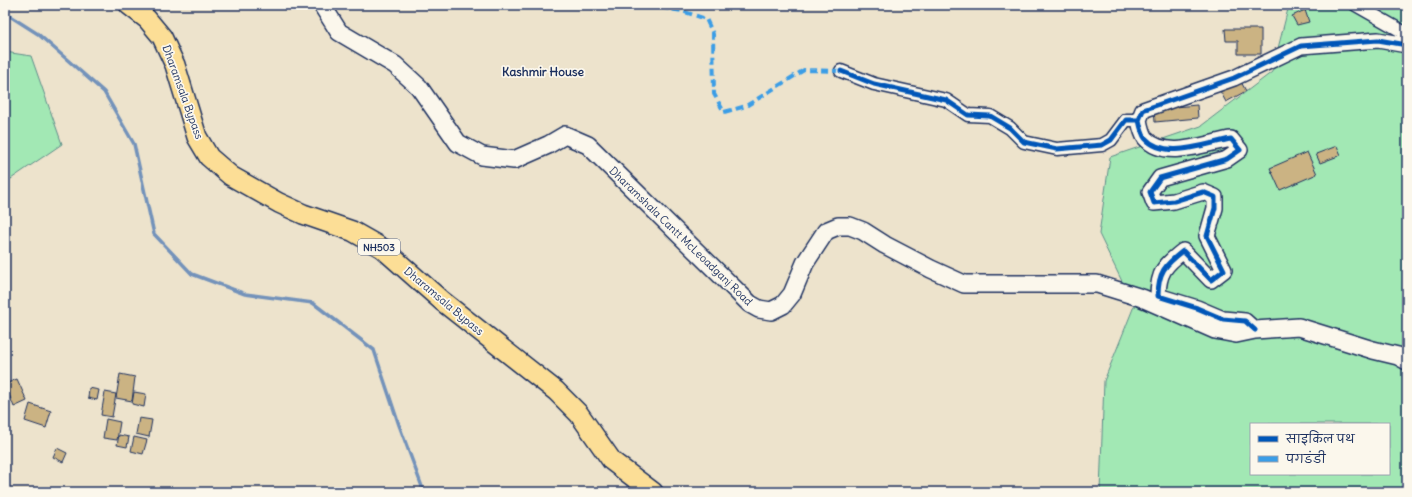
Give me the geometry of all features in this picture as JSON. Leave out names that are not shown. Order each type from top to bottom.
[{"type":"main road","name":"Dharamsala Bypass","points":[[129,5],[147,19],[162,38],[175,65],[197,137],[209,157],[231,176],[279,203],[303,214],[352,231],[382,248],[442,301],[556,391],[579,414],[612,461],[653,492]]},
{"type":"main road","name":"Dharamshala Cantt McLeoadganj Road","points":[[322,5],[339,32],[395,65],[419,87],[458,143],[482,156],[514,160],[548,146],[565,135],[588,145],[750,304],[760,309],[771,311],[783,305],[792,294],[805,263],[826,231],[838,226],[850,226],[863,231],[885,245],[931,269],[964,284],[1097,284],[1142,298],[1215,330],[1236,334],[1255,330],[1299,327],[1373,350],[1398,356],[1407,361]]},
{"type":"street","points":[[1356,5],[1407,34]]},
{"type":"street","points":[[1255,330],[1245,321],[1223,319],[1197,308],[1158,296],[1158,281],[1166,264],[1183,251],[1211,280],[1224,270],[1207,236],[1215,208],[1215,197],[1203,192],[1174,201],[1154,203],[1150,192],[1160,178],[1227,160],[1240,150],[1231,139],[1188,148],[1162,149],[1144,137],[1139,120],[1143,110],[1234,78],[1301,46],[1378,40],[1407,45]]},
{"type":"street","points":[[841,70],[874,84],[946,100],[968,114],[990,116],[1010,128],[1024,142],[1057,149],[1102,145],[1112,140],[1126,120],[1139,120]]},
{"type":"green space","points":[[1289,5],[1407,5],[1407,492],[1100,492],[1104,381],[1134,306],[1099,234],[1110,157],[1201,126],[1272,72]]},
{"type":"green space","points":[[5,52],[31,56],[62,144],[5,183]]},
{"type":"building","points":[[1305,10],[1309,22],[1297,25],[1292,16]]},
{"type":"building","points":[[1225,29],[1261,29],[1261,54],[1238,54],[1238,41],[1226,41]]},
{"type":"building","points":[[1240,80],[1246,91],[1226,102],[1220,91]]},
{"type":"building","points":[[1197,105],[1198,118],[1155,122],[1154,109]]},
{"type":"building","points":[[1337,146],[1341,155],[1320,163],[1316,154]]},
{"type":"building","points":[[1307,152],[1317,174],[1280,190],[1270,168]]},
{"type":"building","points":[[120,374],[135,377],[132,401],[116,398]]},
{"type":"building","points":[[17,379],[27,401],[14,407],[5,384]]},
{"type":"building","points":[[89,388],[99,390],[97,400],[88,398]]},
{"type":"building","points":[[105,392],[116,394],[112,417],[101,415]]},
{"type":"building","points":[[134,392],[146,394],[144,407],[132,404]]},
{"type":"building","points":[[30,404],[51,411],[46,428],[25,421]]},
{"type":"building","points":[[139,418],[152,420],[149,437],[136,434]]},
{"type":"building","points":[[106,419],[120,422],[117,440],[103,438]]},
{"type":"building","points":[[119,435],[129,437],[127,447],[117,445]]},
{"type":"building","points":[[134,437],[147,440],[143,454],[131,451]]},
{"type":"building","points":[[57,448],[67,453],[63,462],[53,457]]},
{"type":"waterway","points":[[5,13],[38,34],[104,92],[134,144],[154,234],[192,274],[245,294],[313,303],[374,350],[399,425],[424,492]]},
{"type":"marked path","points":[[663,5],[664,8],[682,11],[706,19],[713,34],[714,94],[724,112],[746,106],[804,70],[841,71]]},
{"type":"cycle path","points":[[1255,330],[1245,321],[1223,319],[1197,308],[1158,296],[1161,275],[1167,265],[1183,251],[1211,280],[1224,270],[1207,236],[1215,208],[1215,197],[1203,192],[1174,201],[1154,203],[1150,192],[1160,178],[1227,159],[1240,150],[1231,139],[1186,149],[1163,148],[1153,145],[1145,138],[1141,129],[1139,120],[1143,110],[1234,78],[1301,46],[1378,40],[1407,45]]},
{"type":"cycle path","points":[[841,71],[874,84],[946,100],[968,115],[990,116],[1010,128],[1024,142],[1057,149],[1102,145],[1111,140],[1126,120],[1139,120]]},
{"type":"district","name":"Kashmir House","points":[[543,71]]}]
